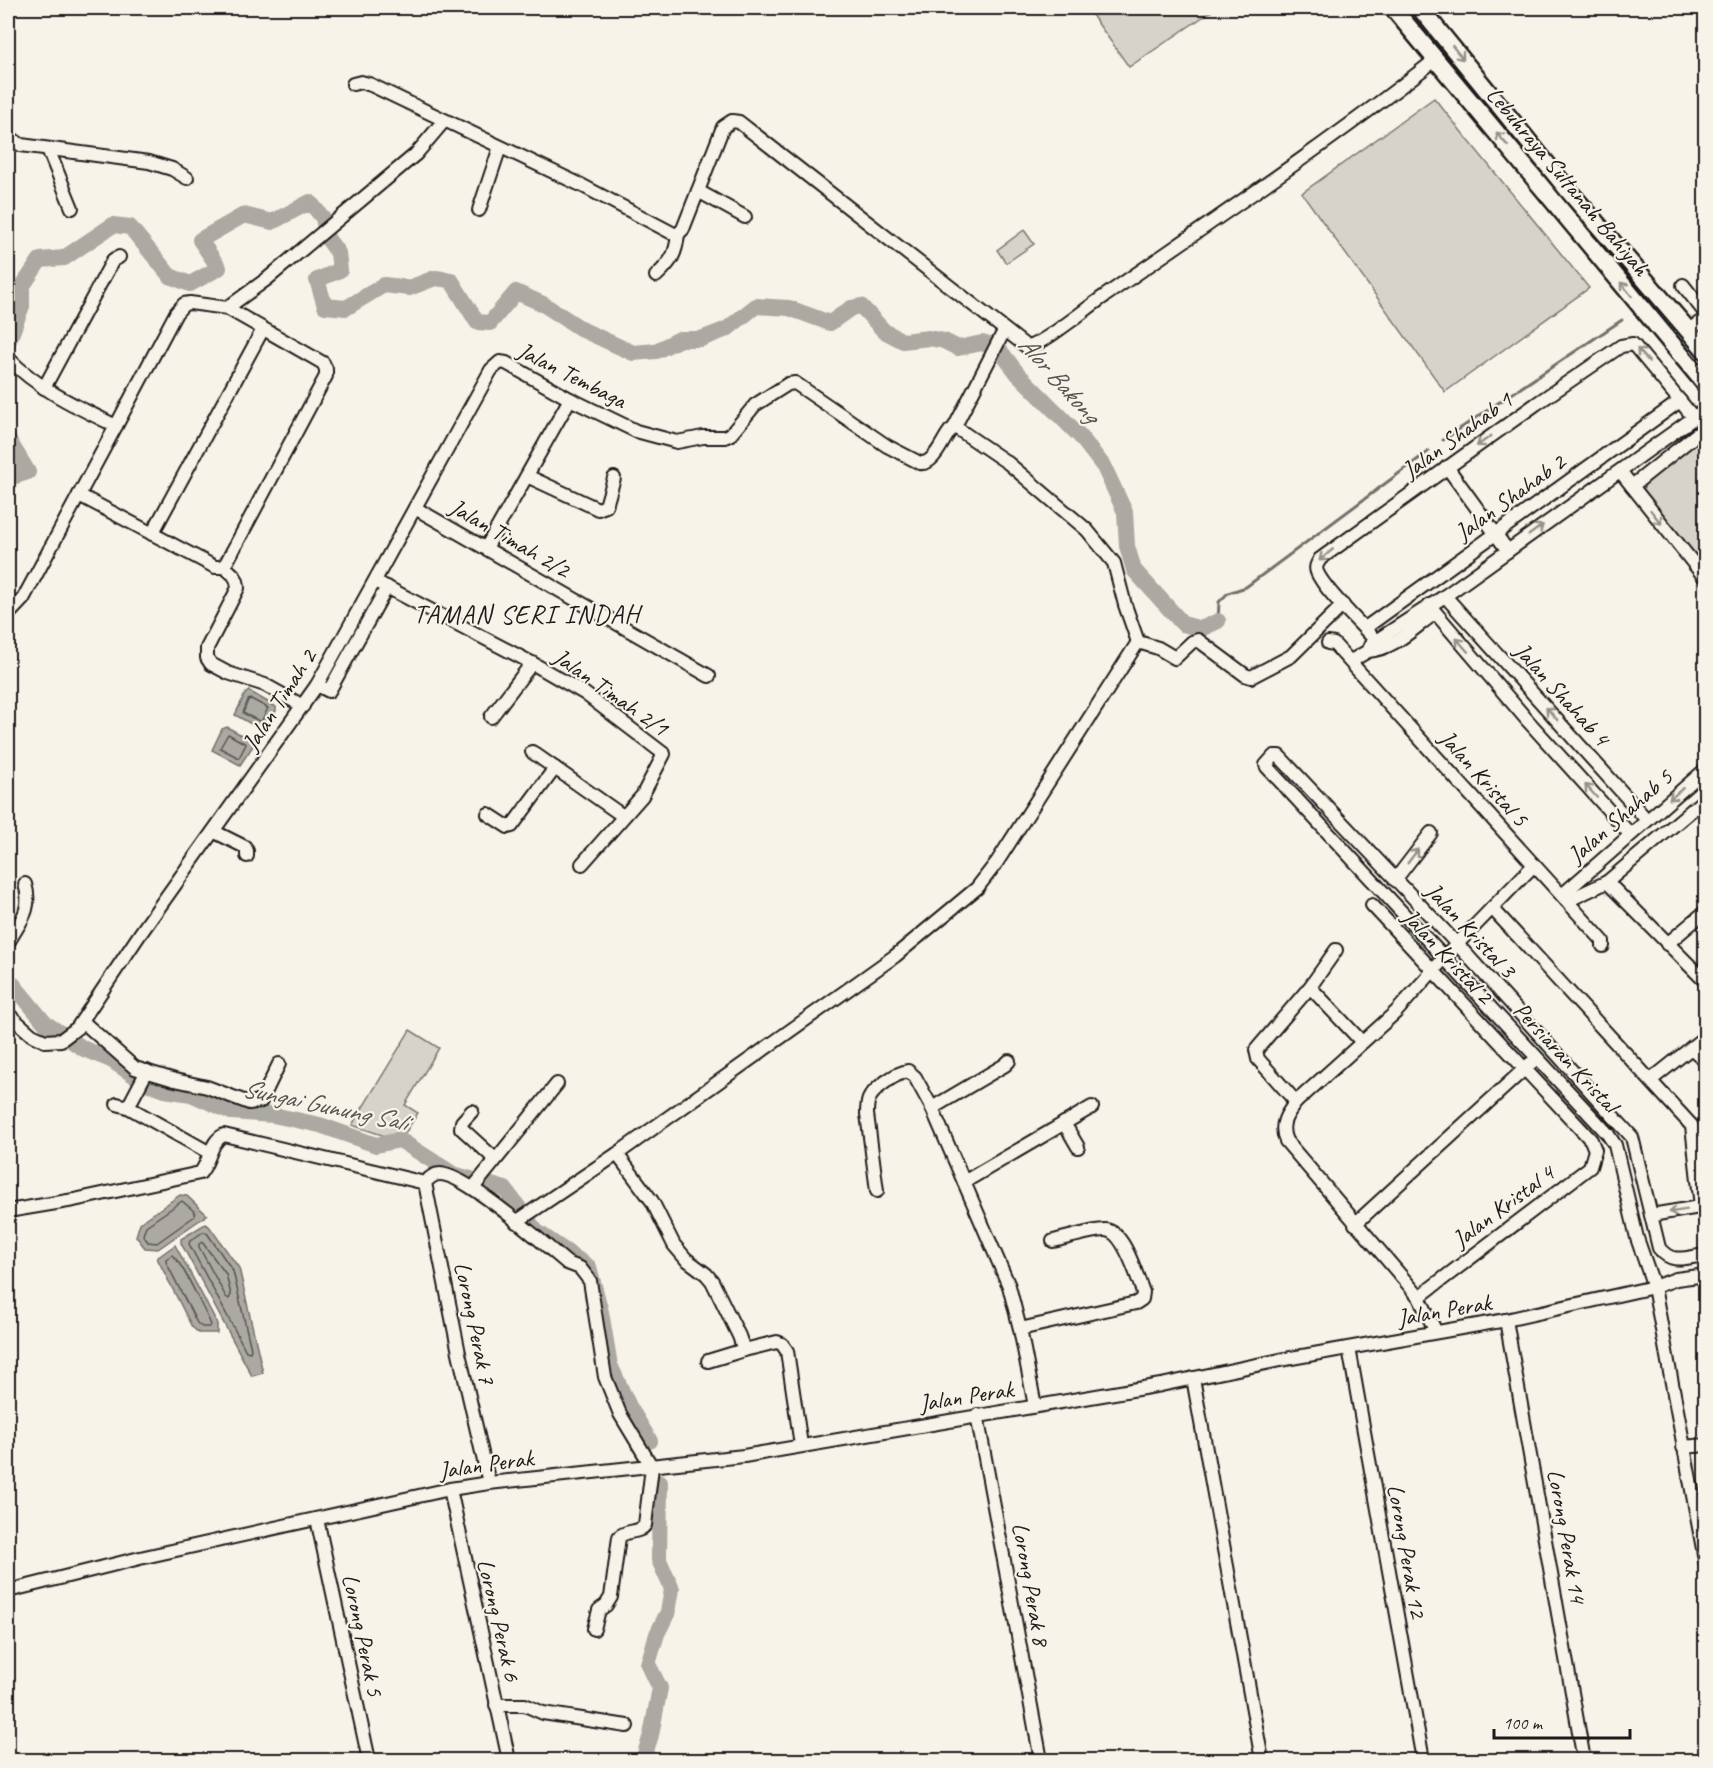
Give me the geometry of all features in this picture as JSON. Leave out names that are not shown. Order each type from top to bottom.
[{"type":"main road","name":"Lebuhraya Sultanah Bahiyah","points":[[1394,8],[1706,385]]},
{"type":"main road","name":"Lebuhraya Sultanah Bahiyah","points":[[1420,8],[1568,190],[1706,351]]},
{"type":"street","points":[[656,276],[671,263],[677,248],[678,234],[683,229],[723,127],[732,121],[739,122],[1002,335],[1027,347],[1038,343],[1277,177],[1435,60]]},
{"type":"street","points":[[353,84],[361,82],[369,84],[583,186],[668,232],[678,234]]},
{"type":"street","points":[[227,308],[267,279],[416,154],[444,121]]},
{"type":"street","points":[[8,136],[21,145],[149,162],[172,169],[187,177]]},
{"type":"street","points":[[478,210],[500,147]]},
{"type":"street","points":[[48,148],[72,208]]},
{"type":"street","points":[[698,192],[745,217]]},
{"type":"street","points":[[44,388],[113,260],[119,257]]},
{"type":"street","points":[[1683,285],[1706,316],[1689,330]]},
{"type":"street","points":[[8,615],[23,599],[180,308],[190,303],[227,308],[323,363],[326,369],[326,376],[224,567]]},
{"type":"street","points":[[152,534],[263,329]]},
{"type":"street","points":[[1002,335],[954,428],[1008,462],[1088,530],[1114,563],[1138,642]]},
{"type":"street","name":"Jalan Shahab 1","points":[[1376,641],[1318,575],[1316,569],[1320,559],[1621,346],[1628,343],[1634,344],[1680,401]]},
{"type":"street","points":[[8,358],[26,376],[44,388],[116,426]]},
{"type":"street","name":"Jalan Tembaga","points":[[491,370],[500,362],[506,363],[570,399],[636,431],[677,442],[703,437],[725,437],[731,434],[755,405],[788,384],[795,383],[887,446],[920,463],[931,461],[942,442],[954,428]]},
{"type":"street","name":"Jalan Timah 2","points":[[8,1014],[33,1035],[45,1041],[66,1037],[82,1021],[140,934],[317,685],[491,370]]},
{"type":"street","points":[[486,548],[570,399]]},
{"type":"street","points":[[1680,401],[1694,418]]},
{"type":"street","name":"Jalan Shahab 2","points":[[1365,628],[1680,401]]},
{"type":"street","points":[[1351,661],[1368,651],[1391,644],[1445,596],[1706,410]]},
{"type":"street","points":[[1632,486],[1697,434],[1706,431]]},
{"type":"street","points":[[1447,467],[1508,551]]},
{"type":"street","points":[[1620,471],[1706,579]]},
{"type":"street","points":[[527,476],[598,509],[606,506],[614,478]]},
{"type":"street","points":[[79,495],[215,567],[224,567],[236,577],[237,588],[207,648],[207,658],[228,673],[265,686],[303,706]]},
{"type":"street","name":"Jalan Timah 2/2","points":[[415,508],[710,676]]},
{"type":"street","name":"Jalan Timah 2/1","points":[[375,581],[532,663],[584,693],[664,754],[642,796],[623,816]]},
{"type":"street","points":[[317,685],[329,691],[387,587]]},
{"type":"street","name":"Jalan Shahab 4","points":[[1445,596],[1647,820]]},
{"type":"street","points":[[1138,642],[1158,648],[1175,658],[1192,642],[1198,640],[1245,675],[1251,676],[1291,656],[1343,605]]},
{"type":"street","points":[[1368,651],[1371,644],[1432,609]]},
{"type":"street","points":[[1432,609],[1630,834]]},
{"type":"street","points":[[522,1218],[617,1154],[895,957],[977,888],[998,862],[1138,642]]},
{"type":"street","name":"Jalan Kristal 5","points":[[1328,643],[1334,644],[1351,661],[1603,941],[1603,946]]},
{"type":"street","points":[[492,717],[532,663]]},
{"type":"street","points":[[532,752],[623,816],[582,864]]},
{"type":"street","name":"Jalan Kristal 3","points":[[1383,892],[1267,767],[1267,763],[1275,755],[1279,756],[1457,944],[1633,1140]]},
{"type":"street","points":[[488,814],[508,827],[512,826],[555,768]]},
{"type":"street","name":"Jalan Shahab 5","points":[[1564,898],[1630,834],[1706,769]]},
{"type":"street","points":[[1564,898],[1607,882],[1706,798]]},
{"type":"street","points":[[214,832],[245,847],[247,856]]},
{"type":"street","points":[[1395,880],[1431,833]]},
{"type":"street","points":[[1436,1332],[1419,1297],[1286,1142],[1283,1134],[1284,1119],[1296,1102],[1396,1012],[1457,944],[1534,865]]},
{"type":"street","points":[[1607,882],[1706,982]]},
{"type":"street","points":[[8,943],[27,910],[29,897],[25,884]]},
{"type":"street","name":"Persiaran Kristal","points":[[1383,892],[1608,1133],[1615,1145],[1637,1238],[1654,1287]]},
{"type":"street","name":"Jalan Kristal 2","points":[[1372,905],[1592,1140]]},
{"type":"street","points":[[1492,908],[1692,1126],[1703,1207],[1651,1215]]},
{"type":"street","points":[[1667,944],[1706,911]]},
{"type":"street","points":[[1296,1102],[1256,1054],[1256,1050],[1310,987],[1336,950]]},
{"type":"street","points":[[1310,987],[1362,1042]]},
{"type":"street","points":[[82,1021],[144,1076],[207,1087],[249,1102],[261,1101],[279,1064]]},
{"type":"street","points":[[1652,1080],[1706,1036]]},
{"type":"street","points":[[1691,1048],[1706,1061]]},
{"type":"street","points":[[1355,1224],[1538,1056]]},
{"type":"street","points":[[932,1108],[1009,1061]]},
{"type":"street","points":[[877,1191],[867,1114],[869,1099],[873,1093],[898,1074],[908,1071],[915,1077],[932,1108],[1009,1286],[1035,1406]]},
{"type":"street","points":[[144,1076],[123,1105],[210,1153]]},
{"type":"street","points":[[474,1186],[557,1084]]},
{"type":"street","points":[[964,1182],[1092,1107]]},
{"type":"street","points":[[472,1111],[462,1122],[461,1128],[495,1159]]},
{"type":"street","points":[[1064,1123],[1078,1147]]},
{"type":"street","points":[[8,1211],[85,1198],[201,1173],[219,1137],[230,1135],[429,1179],[440,1174],[450,1176],[474,1186],[522,1218],[567,1263],[585,1273],[590,1281],[608,1383],[620,1414],[652,1467],[645,1525],[640,1530],[623,1532],[619,1537],[611,1598],[599,1610],[594,1629]]},
{"type":"street","name":"Jalan Kristal 4","points":[[1419,1297],[1590,1167],[1595,1150],[1592,1140]]},
{"type":"street","points":[[1615,1145],[1633,1140],[1659,1248],[1665,1256],[1671,1259],[1706,1255]]},
{"type":"street","points":[[617,1154],[652,1201],[674,1245],[686,1259],[712,1281],[744,1350]]},
{"type":"street","name":"Lorong Perak 7","points":[[429,1179],[459,1353],[489,1483]]},
{"type":"street","points":[[1020,1329],[1137,1303],[1143,1297],[1122,1242],[1115,1234],[1105,1230],[1053,1241]]},
{"type":"street","name":"Jalan Perak","points":[[8,1592],[130,1561],[450,1489],[744,1456],[1193,1378],[1280,1360],[1506,1320],[1706,1275]]},
{"type":"street","points":[[1654,1287],[1706,1565]]},
{"type":"street","name":"Lorong Perak 14","points":[[1506,1320],[1584,1761]]},
{"type":"street","points":[[708,1361],[777,1342],[782,1344],[787,1351],[801,1445]]},
{"type":"street","name":"Lorong Perak 12","points":[[1349,1348],[1423,1761]]},
{"type":"street","points":[[1193,1378],[1262,1761]]},
{"type":"street","name":"Lorong Perak 8","points":[[977,1415],[1041,1761]]},
{"type":"street","points":[[1683,1447],[1706,1445]]},
{"type":"street","name":"Lorong Perak 6","points":[[450,1489],[509,1761]]},
{"type":"street","name":"Lorong Perak 5","points":[[317,1519],[369,1761]]},
{"type":"street","points":[[496,1705],[525,1705],[543,1713],[627,1726]]},
{"type":"shaded area","points":[[1087,8],[1216,8],[1129,67]]},
{"type":"shaded area","points":[[1434,98],[1589,288],[1445,392],[1302,193]]},
{"type":"shaded area","points":[[1024,230],[1034,244],[1006,263],[997,250]]},
{"type":"shaded area","points":[[1694,444],[1705,448],[1705,565],[1643,495],[1645,482]]},
{"type":"shaded area","points":[[410,1030],[439,1048],[405,1105],[418,1113],[404,1135],[396,1133],[388,1137],[352,1125]]},
{"type":"water","points":[[249,691],[276,707],[276,711],[262,730],[235,715],[245,694]]},
{"type":"water","points":[[227,727],[254,742],[240,765],[212,750],[222,729]]},
{"type":"water","points":[[180,1195],[187,1196],[207,1215],[158,1249],[145,1248],[136,1236],[140,1223]]},
{"type":"water","points":[[205,1224],[209,1226],[239,1268],[263,1373],[252,1376],[181,1243],[181,1239]]},
{"type":"water","points":[[175,1245],[217,1323],[217,1333],[199,1333],[192,1327],[157,1258]]},
{"type":"waterway","name":"Alor Bakong","points":[[8,343],[22,306],[22,287],[40,260],[64,258],[113,225],[130,227],[170,276],[190,284],[219,268],[200,240],[244,215],[272,222],[310,202],[323,218],[327,238],[338,253],[340,270],[317,280],[325,306],[346,308],[384,285],[409,288],[435,278],[451,280],[477,322],[490,323],[516,292],[543,304],[583,330],[633,353],[656,351],[680,339],[701,339],[727,329],[756,306],[789,308],[830,323],[851,308],[861,306],[884,331],[903,341],[929,338],[944,341],[958,348],[982,343],[998,348],[1018,374],[1080,436],[1104,467],[1125,512],[1127,546],[1134,570],[1183,624],[1201,629],[1218,621]]},
{"type":"waterway","points":[[1443,440],[1622,320]]},
{"type":"waterway","name":"Alor Bakong","points":[[8,439],[28,472],[16,476],[8,475]]},
{"type":"waterway","points":[[1218,621],[1219,602],[1228,593],[1246,587],[1429,451]]},
{"type":"waterway","name":"Sungai Gunung Sali","points":[[8,981],[45,1023],[84,1049],[111,1060],[144,1082],[165,1090],[191,1094],[231,1112],[273,1115],[320,1125],[376,1145],[400,1140],[453,1174],[505,1189],[536,1231],[589,1267],[601,1312],[610,1365],[629,1406],[650,1441]]},
{"type":"waterway","name":"Sungai Gunung Sali","points":[[643,1760],[651,1735],[660,1688],[648,1664],[657,1634],[668,1612],[672,1589],[659,1560],[660,1482]]},
{"type":"district","name":"TAMAN SERI INDAH","points":[[527,614]]}]
